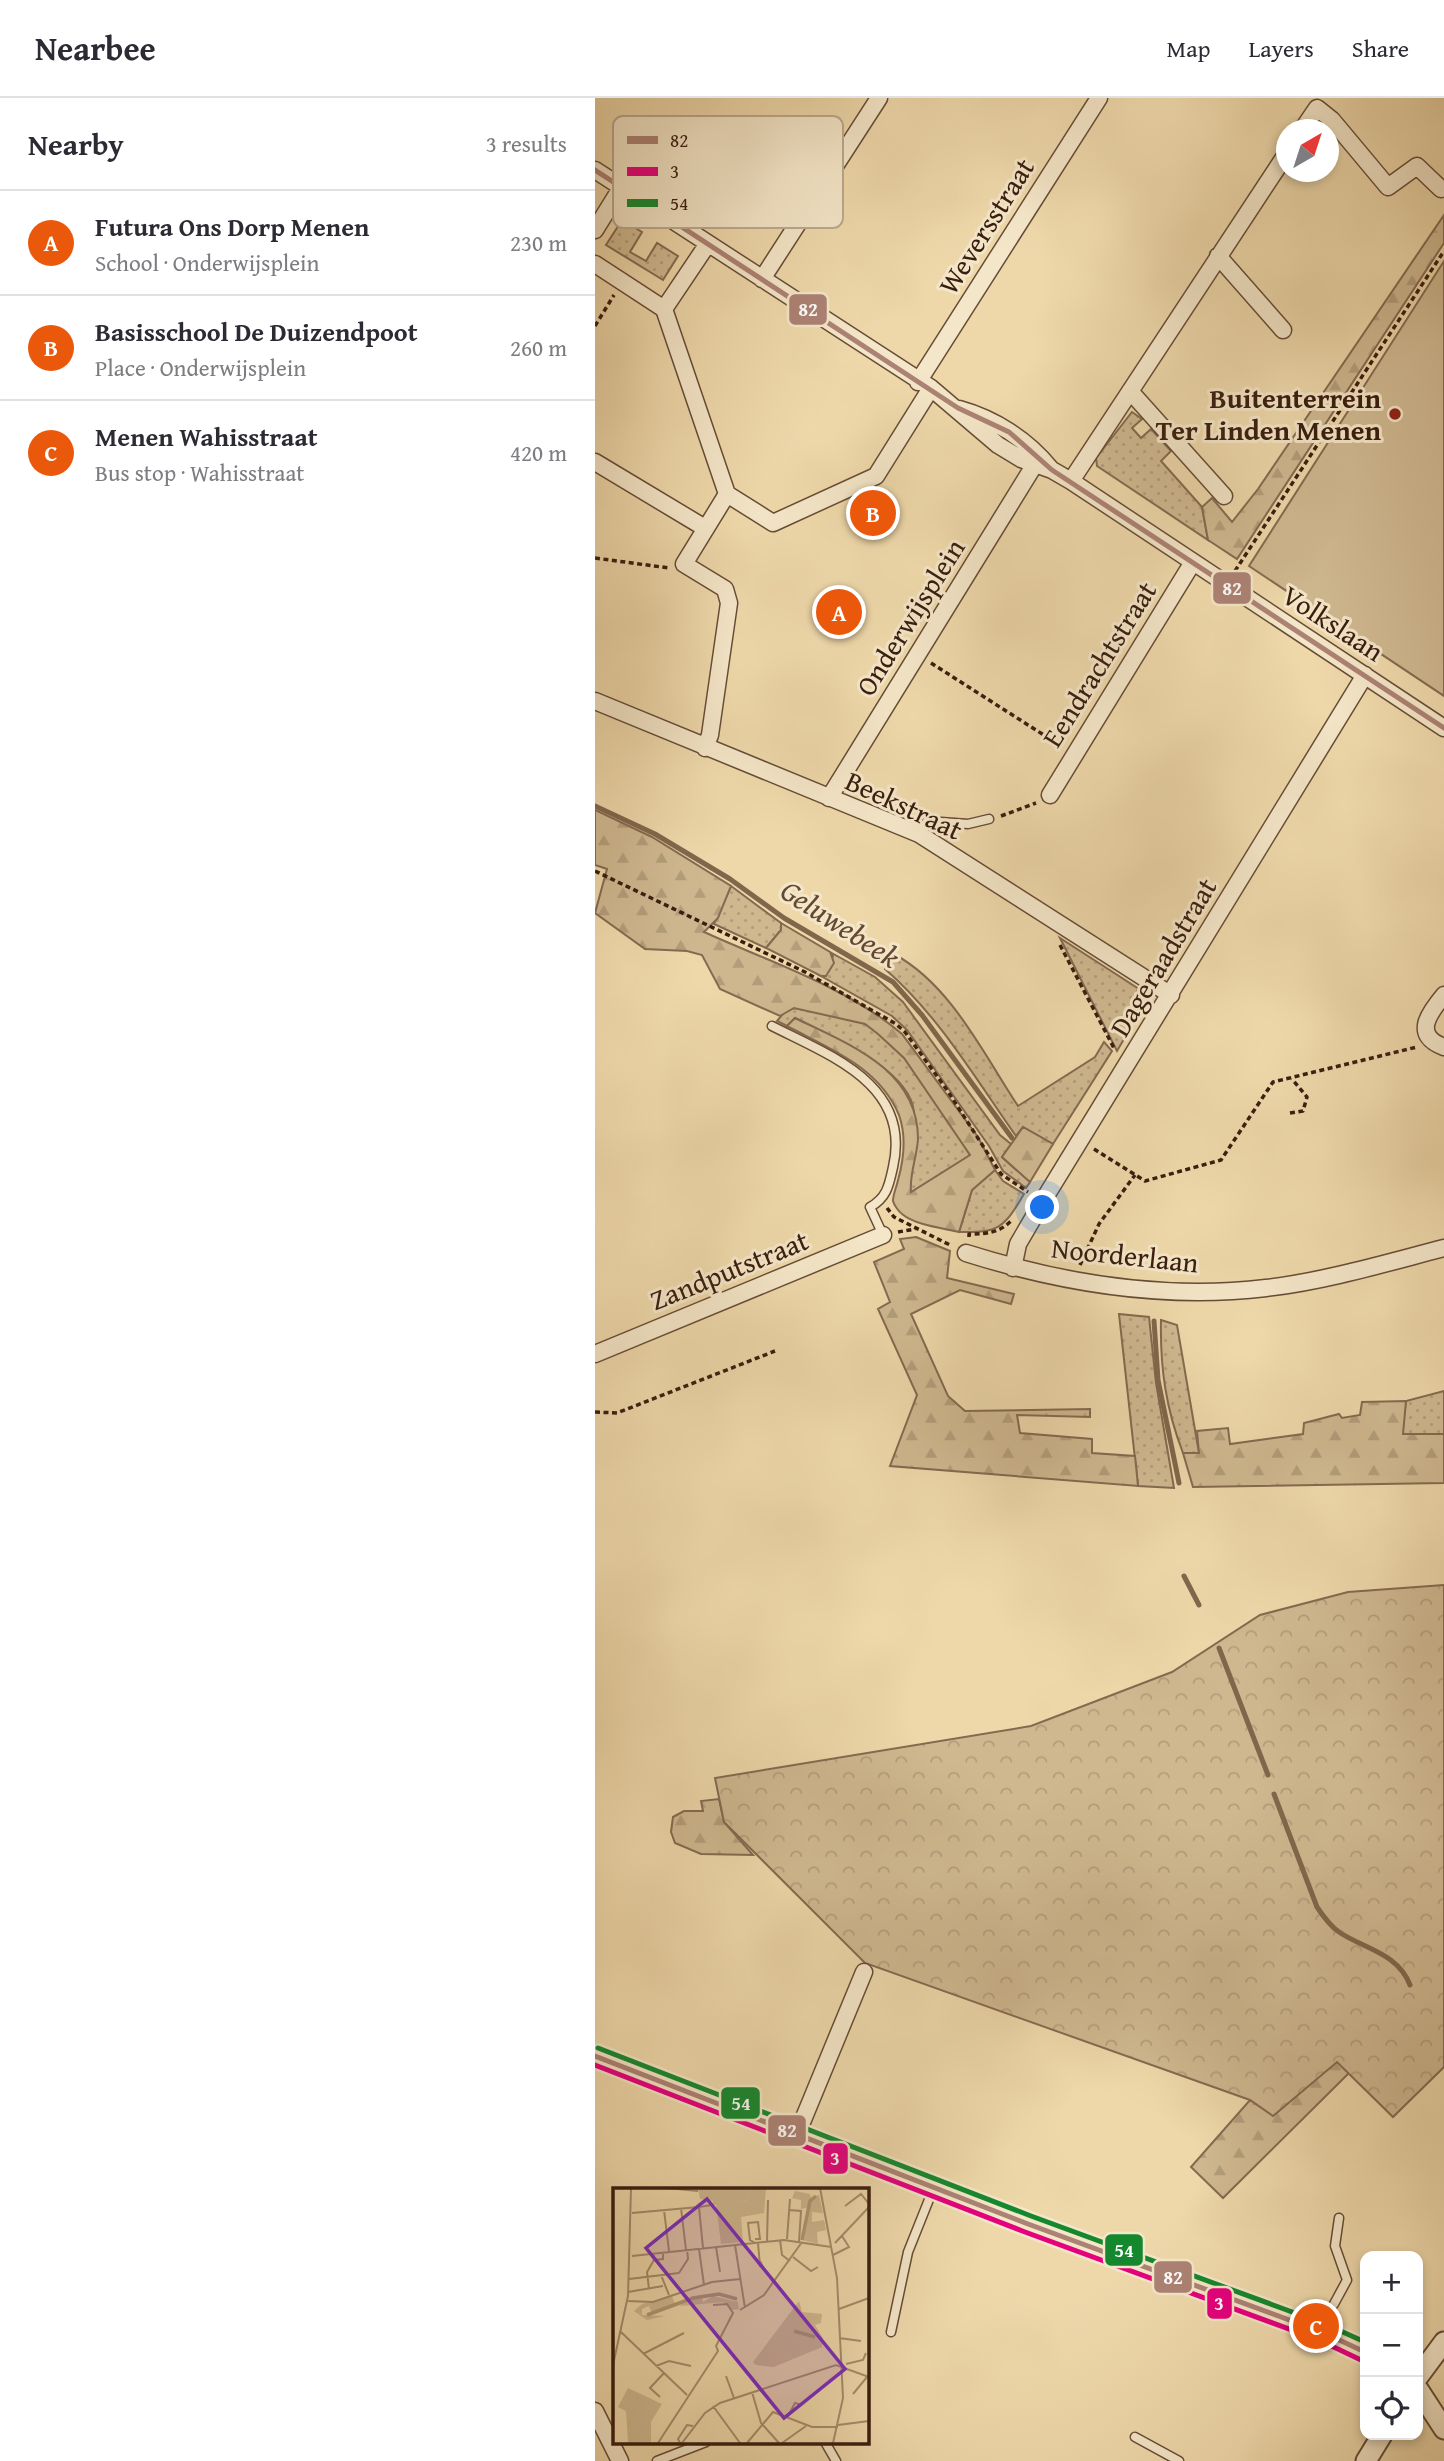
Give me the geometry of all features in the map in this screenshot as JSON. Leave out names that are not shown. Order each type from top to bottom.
[{"type":"street","points":[[843,154],[879,98]]},
{"type":"street","name":"Weversstraat","points":[[925,385],[1099,98]]},
{"type":"street","points":[[1302,98],[1332,120],[1388,187],[1417,166],[1441,189]]},
{"type":"street","points":[[1310,119],[1317,108]]},
{"type":"street","points":[[1071,481],[1276,168]]},
{"type":"street","name":"Volkslaan","points":[[595,170],[613,182]]},
{"type":"street","points":[[595,230],[613,201]]},
{"type":"street","name":"Volkslaan","points":[[681,228],[925,385],[958,408],[975,427],[998,445],[1071,481],[1444,728]]},
{"type":"street","points":[[762,279],[795,228]]},
{"type":"street","points":[[664,309],[707,245]]},
{"type":"street","points":[[1218,256],[1283,330]]},
{"type":"street","points":[[595,264],[664,309],[727,494],[773,523],[876,476],[925,385]]},
{"type":"street","points":[[1129,391],[1224,496]]},
{"type":"street","name":"Volkslaan","points":[[958,408],[986,417],[1036,451],[1052,470]]},
{"type":"street","points":[[595,462],[705,528]]},
{"type":"street","name":"Onderwijsplein","points":[[829,798],[1035,464]]},
{"type":"street","points":[[705,748],[710,735],[729,603],[725,589],[684,564],[727,494]]},
{"type":"street","name":"Eendrachtstraat","points":[[1050,795],[1193,562]]},
{"type":"street","name":"Dageraadstraat","points":[[1013,1268],[1018,1244],[1365,675]]},
{"type":"street","name":"Beekstraat","points":[[595,701],[919,834],[1171,995]]},
{"type":"street","points":[[1437,1043],[1426,1032],[1426,1021],[1444,995]]},
{"type":"street","name":"Zandputstraat","points":[[595,1354],[883,1235]]},
{"type":"street","name":"Noorderlaan","points":[[966,1253],[1013,1268],[1171,1292],[1267,1288],[1444,1248]]},
{"type":"street","points":[[797,2132],[864,1972]]},
{"type":"street","points":[[595,2056],[934,2187],[1325,2326],[1360,2349]]},
{"type":"street","points":[[1423,2370],[1444,2342]]},
{"type":"street","points":[[1423,2396],[1444,2428]]},
{"type":"street","points":[[595,2411],[620,2461]]},
{"type":"street","points":[[1366,2461],[1379,2440]]},
{"type":"lane","points":[[919,834],[927,821],[968,824],[989,819]]},
{"type":"lane","points":[[772,1026],[846,1064],[878,1093],[892,1116],[896,1137],[894,1165],[882,1200],[870,1206],[883,1235]]},
{"type":"lane","points":[[891,2332],[908,2252],[934,2187]]},
{"type":"lane","points":[[1334,2304],[1347,2280],[1335,2246],[1339,2218]]},
{"type":"lane","points":[[1135,2437],[1179,2461]]},
{"type":"lane","points":[[657,2461],[701,2444]]},
{"type":"lane","points":[[826,2444],[836,2461]]},
{"type":"path","points":[[1226,584],[1444,251]]},
{"type":"path","points":[[595,326],[622,282]]},
{"type":"path","points":[[595,558],[669,568],[684,564]]},
{"type":"path","points":[[918,655],[1074,754]]},
{"type":"path","points":[[989,819],[1026,809],[1050,795]]},
{"type":"path","points":[[595,871],[806,972],[895,1024],[905,1032],[947,1090],[1001,1174],[1030,1194],[1025,1202]]},
{"type":"path","points":[[1063,927],[1056,938],[1115,1051]]},
{"type":"path","points":[[1081,1141],[1145,1181],[1221,1160],[1273,1082],[1437,1043]]},
{"type":"path","points":[[1290,1113],[1303,1111],[1307,1097],[1292,1079]]},
{"type":"path","points":[[1077,1279],[1081,1258],[1099,1224],[1135,1175]]},
{"type":"path","points":[[882,1200],[894,1217],[966,1253],[969,1234],[987,1234],[1003,1229],[1014,1217]]},
{"type":"path","points":[[595,1412],[617,1413],[775,1352]]},
{"type":"green space","points":[[1444,215],[1444,243],[1237,559],[1208,540],[1202,507],[1212,498],[1232,522],[1258,489]]},
{"type":"green space","points":[[617,228],[635,228],[642,232],[630,252],[646,261],[657,243],[678,256],[663,280],[606,245]]},
{"type":"green space","name":"Buitenterrein Ter Linden Menen","points":[[1444,261],[1444,696],[1249,566]]},
{"type":"green space","points":[[1132,412],[1142,419],[1132,428],[1141,438],[1151,429],[1171,451],[1161,461],[1202,507],[1208,540],[1097,466],[1096,458]]},
{"type":"green space","points":[[595,810],[652,837],[731,886],[718,918],[704,932],[833,989],[880,1017],[902,1034],[978,1137],[995,1170],[972,1190],[959,1232],[907,1218],[894,1204],[903,1155],[903,1131],[899,1115],[879,1084],[852,1061],[787,1026],[795,1018],[857,1049],[893,1077],[906,1094],[915,1115],[918,1139],[911,1192],[970,1155],[904,1058],[865,1024],[794,1008],[780,1016],[720,989],[702,955],[687,951],[645,949],[595,913],[607,869],[595,865]]},
{"type":"green space","points":[[731,886],[781,923],[781,930],[766,948],[714,924]]},
{"type":"green space","points":[[781,923],[830,952],[834,963],[826,976],[821,976],[766,948],[781,930]]},
{"type":"green space","points":[[1060,938],[1142,991],[1141,1010],[1117,1051]]},
{"type":"green space","points":[[830,952],[875,977],[903,1002],[1000,1135],[1011,1144],[1002,1157],[1030,1182],[1026,1188],[1003,1171],[989,1146],[907,1030],[892,1016],[821,976],[826,976],[833,956]]},
{"type":"green space","points":[[894,954],[933,983],[949,1002],[1018,1106],[1095,1057],[1104,1042],[1112,1051],[1053,1144],[1023,1127],[1016,1136],[939,1027],[885,969]]},
{"type":"green space","points":[[787,1009],[850,1018],[883,1036],[925,1084],[970,1155],[918,1191],[910,1193],[915,1122],[909,1096],[884,1068],[847,1044],[795,1018],[787,1026],[777,1021]]},
{"type":"green space","points":[[1023,1127],[1053,1144],[1030,1182],[1002,1157]]},
{"type":"green space","points":[[995,1170],[1003,1181],[1024,1194],[999,1226],[983,1231],[959,1232],[972,1190]]},
{"type":"green space","points":[[916,1237],[950,1251],[947,1278],[1014,1294],[1011,1304],[960,1290],[911,1314],[948,1396],[965,1411],[1090,1409],[1090,1417],[1017,1415],[1020,1433],[1092,1439],[1092,1453],[1135,1456],[1138,1486],[890,1466],[917,1395],[878,1309],[890,1302],[874,1262],[904,1249],[900,1239]]},
{"type":"green space","points":[[1119,1314],[1149,1317],[1156,1383],[1174,1488],[1138,1486]]},
{"type":"green space","points":[[1161,1320],[1177,1325],[1199,1453],[1183,1453],[1172,1420],[1163,1372]]},
{"type":"green space","points":[[1444,1391],[1444,1434],[1402,1434],[1406,1401]]},
{"type":"green space","points":[[1406,1401],[1403,1434],[1444,1434],[1444,1483],[1193,1487],[1183,1453],[1199,1453],[1197,1431],[1228,1428],[1230,1444],[1303,1434],[1304,1423],[1339,1414],[1342,1418],[1360,1415],[1362,1402]]},
{"type":"green space","points":[[1444,1585],[1444,2067],[1393,2117],[1337,2062],[1273,2116],[1250,2100],[865,1963],[724,1822],[715,1778],[1031,1726],[1172,1672],[1260,1615],[1348,1592]]},
{"type":"green space","points":[[719,1799],[724,1822],[753,1855],[701,1854],[675,1843],[671,1832],[673,1817],[684,1811],[703,1811],[701,1801]]},
{"type":"green space","points":[[1337,2061],[1349,2073],[1223,2198],[1191,2167],[1250,2100],[1274,2115]]},
{"type":"waterway","name":"Geluwebeek","points":[[595,806],[655,834],[730,879],[784,918],[893,982],[922,1015],[1012,1138]]},
{"type":"waterway","name":"Geluwebeek","points":[[1154,1321],[1158,1380],[1179,1483]]},
{"type":"waterway","name":"Geluwebeek","points":[[1184,1576],[1199,1605]]},
{"type":"waterway","name":"Geluwebeek","points":[[1219,1648],[1268,1775]]},
{"type":"waterway","name":"Geluwebeek","points":[[1274,1794],[1317,1907],[1339,1932],[1389,1959],[1405,1974],[1410,1985]]},
{"type":"transit line","name":"82","points":[[595,170],[613,182]]},
{"type":"transit line","name":"82","points":[[683,228],[958,408],[1009,432],[1052,470],[1444,728]]},
{"type":"transit line","name":"54","points":[[598,2048],[1031,2216],[1325,2324],[1360,2340]]},
{"type":"transit line","name":"82","points":[[595,2056],[1028,2224],[1322,2332],[1360,2350]]},
{"type":"transit line","name":"3","points":[[595,2065],[1025,2232],[1319,2340],[1360,2360]]},
{"type":"place","name":"Buitenterrein Ter Linden Menen","points":[[1395,414]]},
{"type":"place","name":"Basisschool De Duizendpoot","points":[[873,513]]},
{"type":"place","name":"Futura Ons Dorp Menen","points":[[839,612]]},
{"type":"place","name":"Menen Wahisstraat","points":[[1316,2326]]}]
